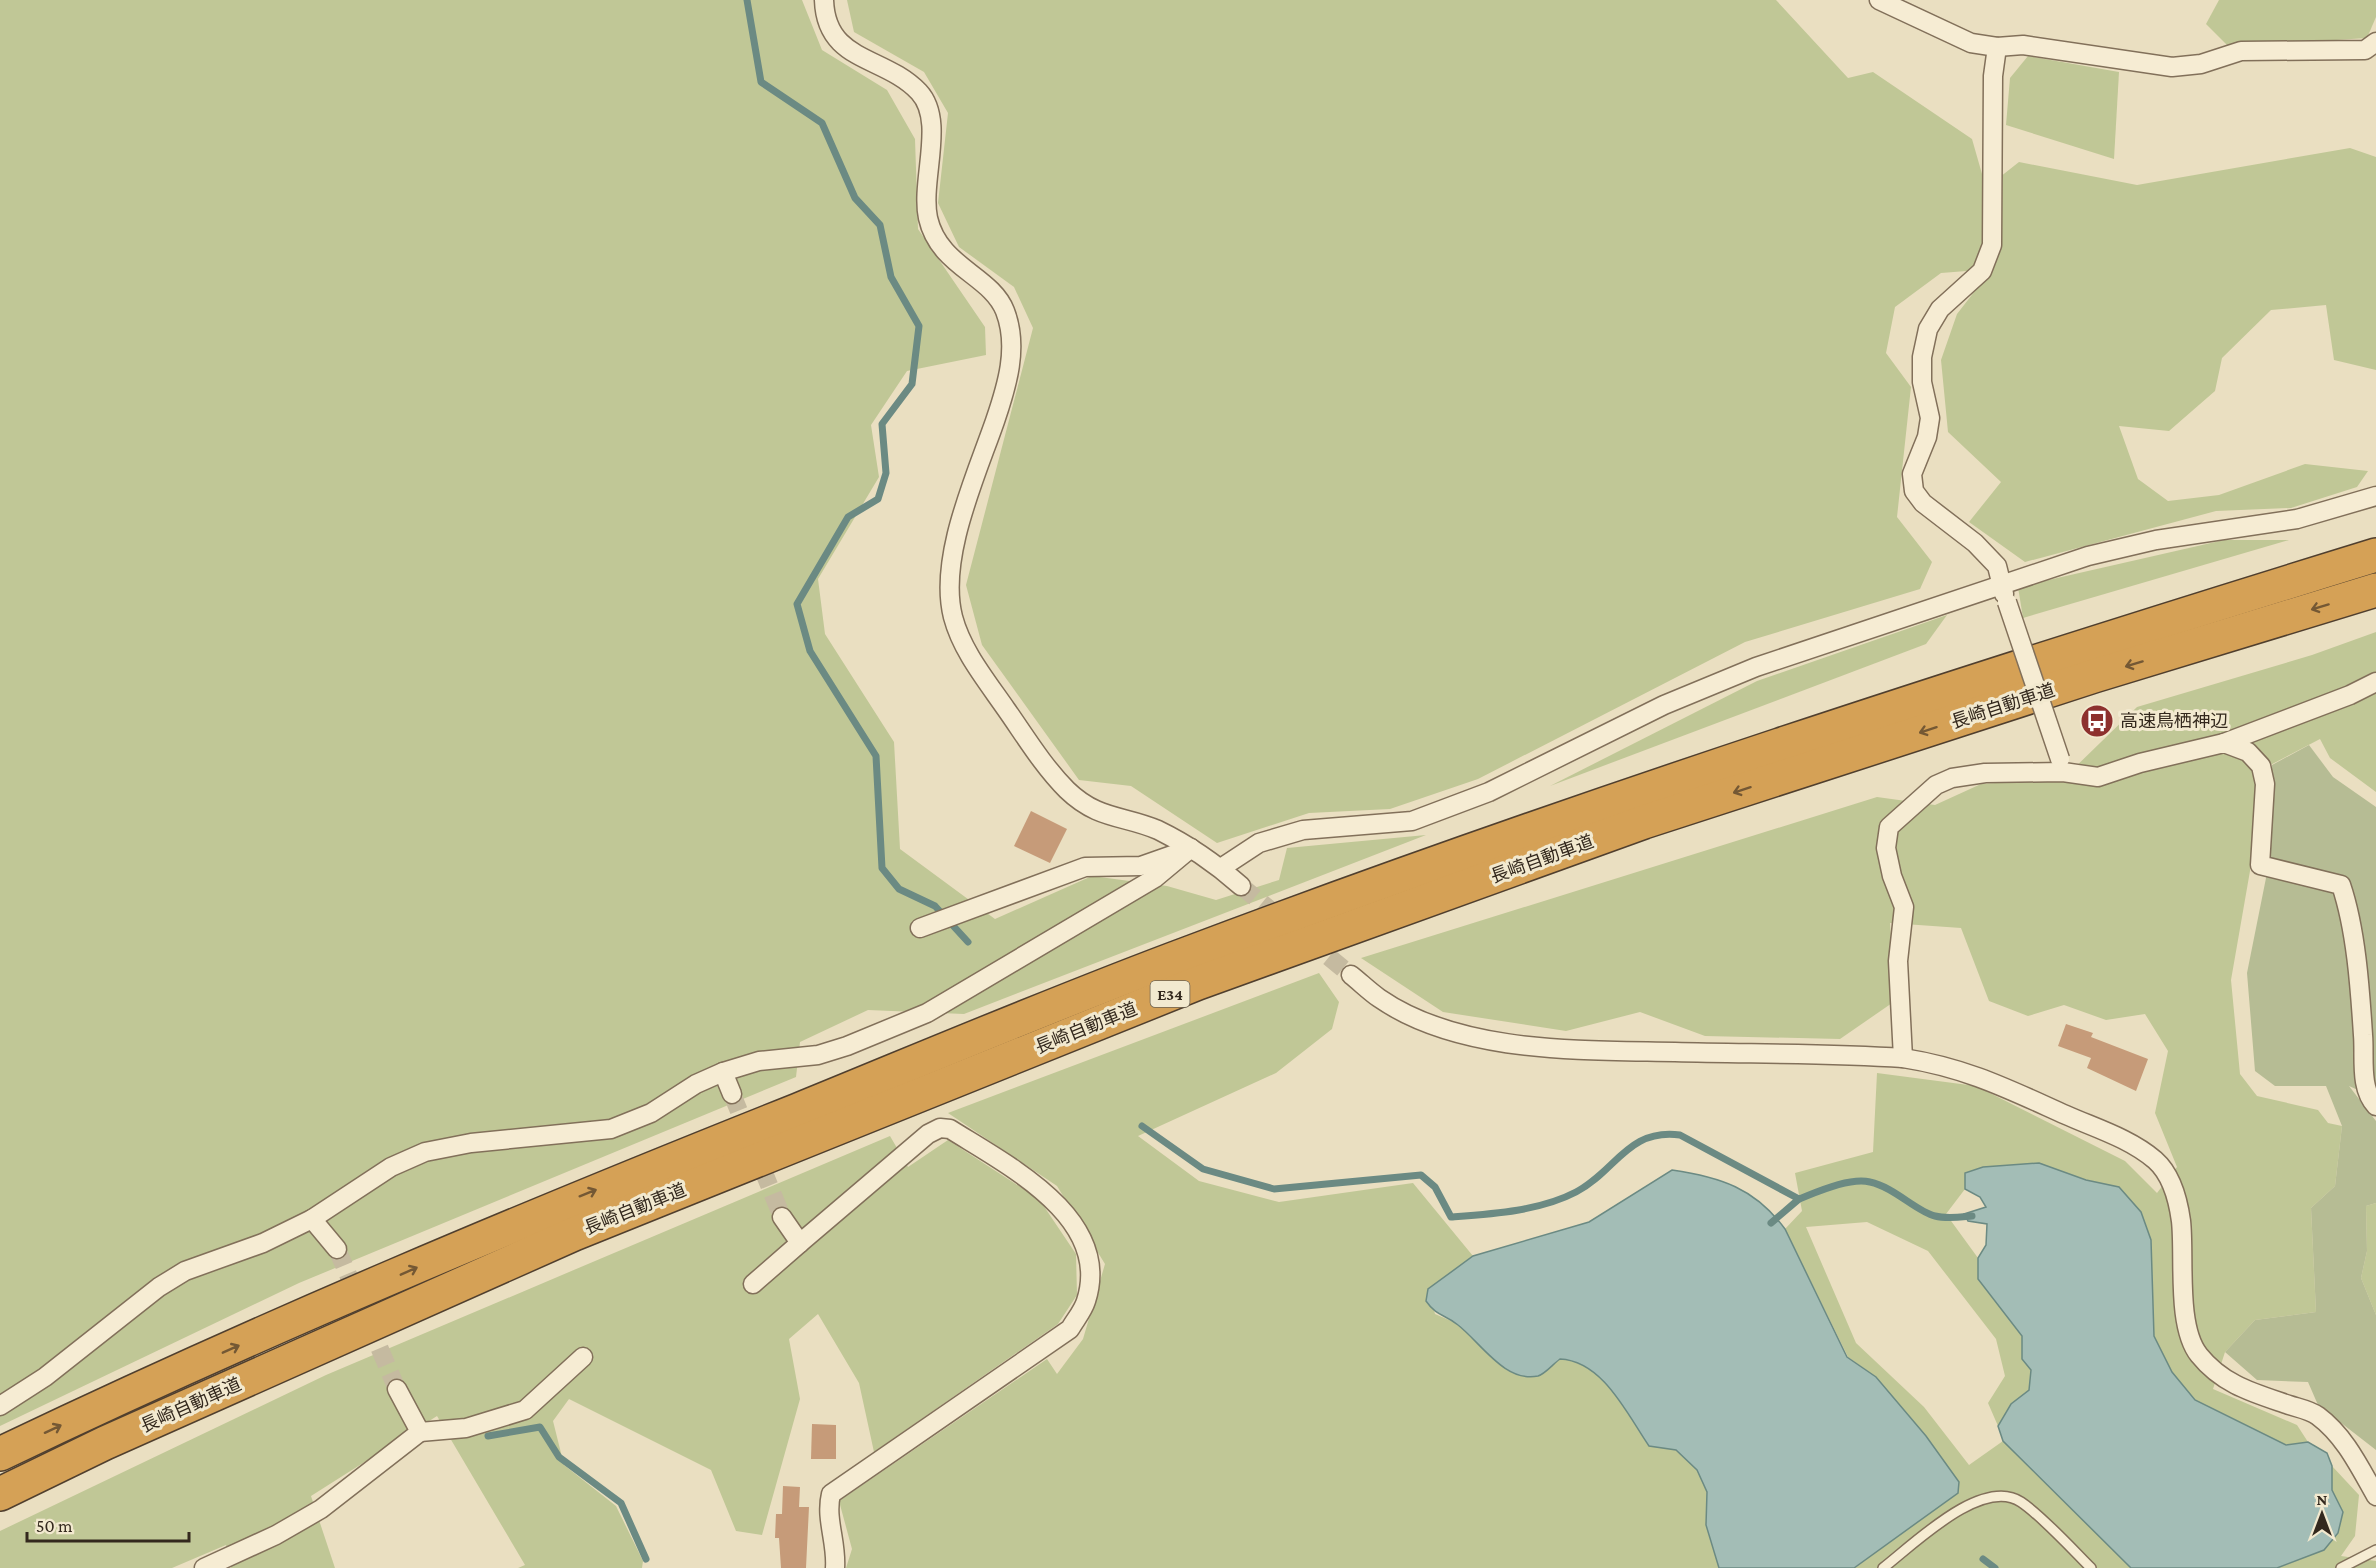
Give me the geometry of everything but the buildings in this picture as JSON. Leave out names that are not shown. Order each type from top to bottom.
[{"type":"highway","name":"長崎自動車道","points":[[0,1454],[90,1411],[561,1205],[1187,953],[1633,793],[2083,645],[2376,555]]},
{"type":"highway","name":"長崎自動車道","points":[[0,1494],[105,1443],[574,1234],[1198,983],[1644,822],[2094,676],[2376,590]]},
{"type":"street","points":[[824,0],[826,21],[835,39],[853,53],[895,74],[920,93],[930,112],[931,138],[926,191],[928,217],[934,236],[965,272],[993,294],[1004,307],[1009,322],[1012,340],[1006,391],[975,478],[952,561],[950,591],[953,616],[962,640],[975,665],[1045,765],[1067,790],[1090,809],[1115,819],[1155,829],[1191,848],[1221,868],[1241,886]]},
{"type":"street","points":[[1879,0],[1971,43],[1997,47],[2023,45],[2172,67],[2201,64],[2241,51],[2365,50],[2376,42]]},
{"type":"street","points":[[1997,47],[1993,76],[1992,245],[1982,271],[1940,309],[1928,328],[1922,357],[1922,382],[1930,418],[1927,437],[1912,474],[1914,491],[1923,503],[1982,550],[1997,566],[2061,765]]},
{"type":"street","points":[[1221,868],[1259,843],[1303,830],[1412,821],[1489,792],[1664,705],[1756,667],[2004,593],[2088,556],[2134,545],[2297,519],[2376,496]]},
{"type":"street","points":[[1903,1058],[1898,961],[1904,907],[1892,876],[1886,848],[1889,827],[1936,785],[1952,778],[2061,765],[2097,777],[2140,763],[2224,743],[2350,695],[2376,682]]},
{"type":"street","points":[[2224,743],[2248,752],[2261,766],[2265,784],[2260,865],[2341,885],[2348,906],[2364,1035],[2364,1076],[2370,1100],[2376,1106]]},
{"type":"street","points":[[920,928],[1085,867],[1141,866],[1191,848]]},
{"type":"street","points":[[0,1406],[45,1377],[159,1287],[185,1270],[263,1243],[312,1219],[391,1167],[425,1152],[471,1143],[611,1129],[651,1113],[696,1083],[723,1072],[759,1061],[818,1055],[847,1046],[927,1013],[1155,878],[1191,848]]},
{"type":"street","points":[[1351,975],[1379,998],[1411,1016],[1483,1039],[1554,1048],[1903,1058],[1945,1065],[1984,1077],[2104,1130],[2156,1161],[2175,1188],[2181,1221],[2186,1322],[2197,1352],[2215,1374],[2237,1387],[2316,1414],[2334,1429],[2349,1449],[2376,1497]]},
{"type":"street","points":[[723,1072],[732,1094]]},
{"type":"street","points":[[753,1284],[928,1134],[940,1128],[950,1129],[1039,1185],[1080,1234],[1091,1263],[1086,1302],[1070,1329],[831,1494],[827,1510],[836,1556],[835,1568]]},
{"type":"street","points":[[782,1217],[800,1243]]},
{"type":"street","points":[[312,1219],[337,1249]]},
{"type":"street","points":[[204,1568],[276,1535],[321,1509],[420,1432],[466,1428],[525,1410],[583,1357]]},
{"type":"street","points":[[398,1389],[420,1432]]},
{"type":"lane","points":[[1883,1568],[1969,1503],[1988,1497],[2019,1501],[2091,1568]]},
{"type":"lane","points":[[2341,1568],[2376,1550]]},
{"type":"green space","points":[[0,0],[802,0],[822,50],[887,90],[915,139],[918,229],[985,327],[986,355],[907,371],[871,425],[879,477],[818,579],[825,634],[894,742],[900,849],[995,919],[1092,876],[1167,886],[1216,900],[1279,880],[1287,848],[1426,835],[964,1014],[868,1010],[800,1042],[796,1077],[299,1283],[0,1426]]},
{"type":"green space","points":[[847,0],[1776,0],[1848,78],[1873,72],[1972,139],[1986,188],[2019,162],[2137,185],[2350,148],[2376,157],[2376,370],[2334,360],[2326,305],[2271,310],[2222,358],[2215,391],[2169,431],[2119,426],[2138,479],[2168,501],[2219,495],[2305,464],[2368,471],[2357,487],[2291,508],[2216,511],[2025,562],[1969,522],[2001,482],[1948,432],[1941,360],[1957,314],[1992,269],[1941,273],[1895,307],[1886,353],[1911,387],[1897,517],[1932,562],[1920,589],[1745,642],[1478,779],[1390,809],[1309,813],[1217,843],[1131,786],[1079,780],[982,645],[966,585],[1033,328],[1014,287],[959,247],[938,203],[948,113],[924,72],[854,32]]},
{"type":"green space","points":[[2219,0],[2376,0],[2376,17],[2367,38],[2229,47],[2206,24]]},
{"type":"green space","points":[[2028,56],[2119,72],[2114,159],[2006,125],[2010,78]]},
{"type":"green space","points":[[2224,540],[2289,540],[2023,618],[2018,587]]},
{"type":"green space","points":[[1947,615],[1926,644],[1550,786],[1757,681]]},
{"type":"green space","points":[[2376,632],[2376,792],[2330,758],[2320,739],[2257,772],[2250,871],[2231,980],[2240,1074],[2257,1096],[2318,1110],[2328,1123],[2342,1126],[2335,1186],[2311,1208],[2316,1312],[2255,1320],[2225,1352],[2213,1389],[2297,1425],[2308,1442],[2286,1445],[2195,1400],[2172,1372],[2154,1336],[2151,1240],[2119,1187],[2086,1180],[1965,1173],[1965,1189],[1946,1214],[1978,1258],[1978,1279],[2022,1336],[2022,1359],[2031,1370],[2029,1390],[2011,1404],[1998,1426],[1988,1403],[2005,1376],[1996,1339],[1928,1251],[1867,1222],[1806,1227],[1856,1343],[1924,1407],[1969,1465],[2003,1441],[2131,1568],[1854,1568],[1958,1493],[1926,1436],[1876,1377],[1848,1357],[1785,1229],[1802,1211],[1795,1173],[1873,1152],[1877,1073],[1976,1086],[2125,1161],[2157,1193],[2177,1167],[2155,1113],[2168,1051],[2145,1014],[2106,1020],[2064,1005],[2028,1016],[1989,1001],[1961,928],[1890,923],[1895,1001],[1840,1039],[1705,1036],[1640,1012],[1566,1031],[1443,1012],[1361,958],[1877,797],[1935,805],[1981,784],[2064,778],[2137,707],[2312,655]]},
{"type":"green space","points":[[2309,745],[2333,777],[2376,807],[2376,1098],[2349,1086],[2376,1121],[2376,1203],[2366,1206],[2367,1251],[2361,1278],[2376,1315],[2376,1450],[2318,1405],[2308,1382],[2257,1380],[2225,1352],[2255,1320],[2316,1312],[2311,1208],[2335,1186],[2342,1126],[2326,1086],[2275,1086],[2255,1071],[2247,973],[2270,858],[2272,765]]},
{"type":"green space","points":[[1319,973],[1339,1002],[1332,1029],[1276,1073],[1138,1136],[1199,1181],[1279,1202],[1413,1183],[1473,1256],[1428,1289],[1435,1314],[1456,1323],[1469,1334],[1540,1375],[1560,1359],[1575,1362],[1589,1369],[1601,1379],[1623,1405],[1649,1446],[1676,1450],[1697,1469],[1707,1492],[1706,1525],[1719,1568],[846,1568],[852,1549],[839,1501],[1047,1359],[1057,1374],[1083,1339],[1105,1264],[1057,1186],[948,1113]]},
{"type":"green space","points":[[890,1136],[908,1167],[948,1140],[1039,1199],[1076,1254],[1077,1295],[1058,1324],[874,1452],[859,1383],[818,1314],[789,1339],[800,1399],[762,1535],[736,1531],[711,1470],[569,1399],[553,1421],[564,1465],[616,1506],[643,1561],[642,1568],[518,1568],[525,1565],[437,1416],[311,1496],[335,1568],[231,1568],[226,1545],[172,1568],[0,1568],[0,1531],[326,1375]]},
{"type":"green space","points":[[2376,1203],[2376,1315],[2361,1278],[2367,1251],[2366,1206]]},
{"type":"green space","points":[[2332,1466],[2359,1495],[2355,1536],[2341,1556],[2376,1561],[2376,1568],[2277,1568],[2324,1550],[2343,1512],[2332,1490]]},
{"type":"water","points":[[2039,1163],[2086,1180],[2119,1187],[2141,1212],[2151,1240],[2154,1336],[2172,1372],[2195,1400],[2286,1445],[2308,1442],[2327,1453],[2332,1466],[2332,1490],[2343,1512],[2338,1533],[2324,1550],[2277,1568],[2131,1568],[2003,1441],[1998,1426],[2011,1404],[2029,1390],[2031,1370],[2022,1359],[2022,1336],[1978,1279],[1978,1258],[1986,1245],[1987,1224],[1968,1221],[1964,1214],[1986,1207],[1980,1197],[1965,1189],[1965,1173],[1983,1167]]},
{"type":"water","points":[[1672,1170],[1706,1176],[1735,1187],[1749,1194],[1774,1215],[1785,1229],[1847,1357],[1876,1377],[1926,1436],[1959,1482],[1958,1493],[1854,1568],[1719,1568],[1706,1525],[1707,1492],[1697,1470],[1676,1450],[1649,1446],[1623,1405],[1601,1379],[1589,1369],[1575,1362],[1560,1359],[1538,1376],[1526,1377],[1515,1374],[1494,1360],[1458,1325],[1434,1310],[1426,1301],[1428,1289],[1473,1256],[1589,1222]]},
{"type":"waterway","points":[[747,0],[761,82],[822,123],[855,198],[880,225],[891,277],[919,326],[912,384],[882,424],[886,473],[878,499],[848,517],[797,604],[810,651],[876,756],[882,868],[899,889],[935,906],[968,942]]},
{"type":"waterway","points":[[1142,1126],[1203,1169],[1274,1189],[1421,1175],[1435,1187],[1451,1217],[1515,1211],[1547,1204],[1576,1192],[1590,1183],[1635,1144],[1647,1138],[1662,1135],[1680,1135],[1799,1199],[1834,1186],[1862,1181],[1888,1189],[1928,1214],[1949,1218],[1972,1216]]},
{"type":"waterway","points":[[1771,1223],[1799,1199]]},
{"type":"waterway","points":[[488,1436],[540,1427],[559,1457],[621,1503],[646,1559]]},
{"type":"waterway","points":[[1983,1559],[1995,1568]]},
{"type":"tunnel","points":[[1241,886],[1284,921]]},
{"type":"tunnel","points":[[1308,940],[1351,975]]},
{"type":"tunnel","points":[[732,1094],[782,1217]]},
{"type":"tunnel","points":[[337,1249],[397,1389]]},
{"type":"place","name":"高速鳥栖神辺","points":[[2097,721]]}]
